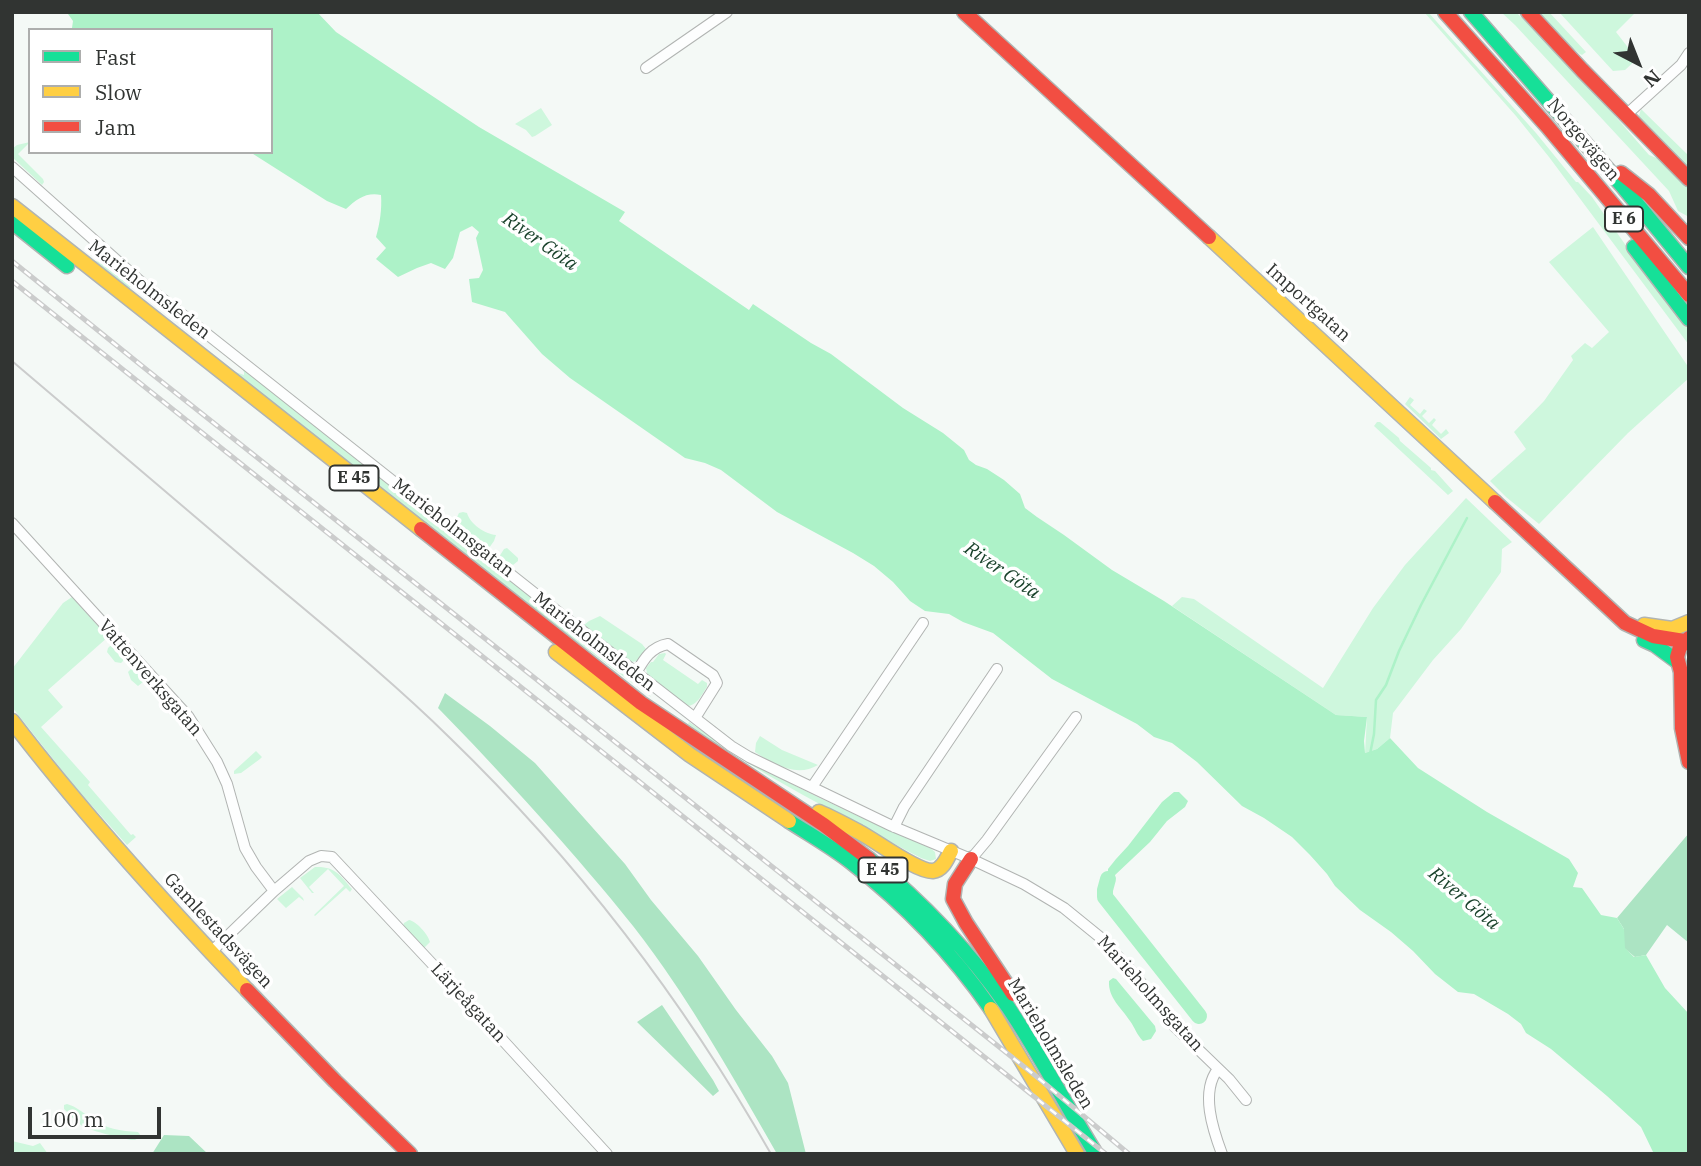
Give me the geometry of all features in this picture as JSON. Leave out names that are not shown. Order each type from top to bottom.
[{"type":"main road","name":"Importgatan","points":[[964,12],[1625,623],[1641,634],[1668,640],[1687,640]]},
{"type":"main road","name":"Norgevägen","points":[[1446,12],[1547,125],[1689,295]]},
{"type":"main road","name":"Norgevägen","points":[[1471,12],[1689,267]]},
{"type":"main road","points":[[1528,12],[1689,179]]},
{"type":"main road","points":[[1547,125],[1576,172],[1689,319]]},
{"type":"main road","points":[[1601,162],[1633,181],[1689,239]]},
{"type":"main road","name":"Marieholmsleden","points":[[12,206],[641,703],[700,745],[760,782],[879,867],[942,926],[978,966],[1032,1044],[1074,1121],[1096,1154]]},
{"type":"main road","name":"Marieholmsleden","points":[[12,222],[632,712],[698,761],[822,842],[876,882],[935,938],[975,986],[1010,1039],[1077,1154]]},
{"type":"main road","points":[[1625,623],[1672,629],[1689,622]]},
{"type":"main road","name":"Importgatan","points":[[1625,623],[1632,634],[1655,645],[1683,668]]},
{"type":"main road","points":[[1687,640],[1678,649],[1683,668],[1679,702],[1681,730],[1689,762]]},
{"type":"main road","name":"Gamlestadsvägen","points":[[12,721],[76,801],[211,952],[282,1028],[410,1154]]},
{"type":"main road","points":[[760,782],[929,871],[940,868],[951,851]]},
{"type":"main road","points":[[971,859],[955,884],[953,899],[1051,1054],[1074,1121]]},
{"type":"street","points":[[646,68],[727,12]]},
{"type":"street","points":[[1626,115],[1681,65],[1689,52]]},
{"type":"street","name":"Marieholmsgatan","points":[[12,167],[140,281],[636,673],[740,751],[894,827],[971,859],[1064,908],[1089,927],[1136,976],[1173,1025],[1246,1100]]},
{"type":"street","name":"Vattenverksgatan","points":[[12,523],[188,716],[217,761],[227,784],[245,848],[274,891]]},
{"type":"street","points":[[812,787],[923,623]]},
{"type":"street","points":[[636,673],[647,656],[659,646],[668,644],[713,675],[716,683],[695,718]]},
{"type":"street","points":[[894,827],[904,807],[998,669]]},
{"type":"street","points":[[971,859],[1076,717]]},
{"type":"street","name":"Lärjeågatan","points":[[274,891],[309,861],[327,856],[337,862],[607,1154]]},
{"type":"street","points":[[211,952],[274,891]]},
{"type":"street","points":[[1218,1069],[1213,1075],[1209,1104],[1222,1154]]},
{"type":"shaded area","points":[[1424,12],[1428,12],[1592,197],[1689,329],[1689,345],[1549,157]]},
{"type":"shaded area","points":[[1501,12],[1516,12],[1588,85],[1649,155],[1659,159],[1689,187],[1689,217],[1678,211],[1669,191]]},
{"type":"shaded area","points":[[1536,12],[1549,12],[1586,52],[1580,54]]},
{"type":"shaded area","points":[[1559,12],[1636,12],[1616,32],[1637,59],[1625,70],[1613,71]]},
{"type":"shaded area","points":[[541,108],[552,125],[535,136],[532,137],[515,124]]},
{"type":"shaded area","points":[[1641,109],[1689,156],[1689,169],[1641,120]]},
{"type":"shaded area","points":[[28,142],[18,154],[43,179],[42,185],[12,157],[12,149]]},
{"type":"shaded area","points":[[1593,227],[1689,368],[1689,378],[1628,433],[1539,524],[1490,481],[1526,449],[1514,432],[1544,401],[1573,360],[1571,356],[1585,343],[1592,348],[1609,332],[1549,262]]},
{"type":"shaded area","points":[[97,250],[159,301],[134,285],[130,289],[233,371],[244,375],[240,366],[637,679],[651,697],[509,591],[103,271],[92,262],[101,260]]},
{"type":"shaded area","points":[[1410,397],[1414,400],[1410,405],[1420,414],[1424,409],[1427,411],[1422,416],[1429,423],[1434,418],[1436,420],[1432,425],[1441,434],[1446,429],[1449,433],[1441,439],[1405,404]]},
{"type":"shaded area","points":[[1377,422],[1399,438],[1453,491],[1448,495],[1374,426]]},
{"type":"shaded area","points":[[1466,498],[1512,542],[1502,549],[1501,572],[1461,629],[1433,660],[1393,713],[1390,738],[1377,749],[1365,753],[1367,717],[1336,715],[1172,606],[1182,597],[1194,599],[1323,688],[1373,608],[1405,565]]},
{"type":"shaded area","points":[[459,513],[467,513],[478,528],[496,535],[489,548],[458,524],[456,519]]},
{"type":"shaded area","points":[[507,548],[518,558],[513,565],[506,564],[499,557]]},
{"type":"shaded area","points":[[72,597],[108,637],[48,690],[63,707],[41,727],[90,782],[88,785],[131,835],[136,837],[127,845],[76,788],[12,707],[12,669],[63,603]]},
{"type":"shaded area","points":[[600,616],[642,644],[646,649],[638,661],[631,662],[584,625]]},
{"type":"shaded area","points":[[114,642],[125,654],[121,663],[115,662],[107,652]]},
{"type":"shaded area","points":[[665,653],[663,660],[698,684],[702,680],[707,683],[707,687],[694,704],[687,706],[647,673],[646,668],[651,662],[659,654]]},
{"type":"shaded area","points":[[138,667],[148,678],[138,686],[131,680],[128,672]]},
{"type":"shaded area","points":[[445,693],[535,763],[625,864],[698,956],[772,1056],[788,1083],[806,1154],[777,1154],[708,1036],[654,954],[561,841],[438,708]]},
{"type":"shaded area","points":[[689,722],[746,759],[806,791],[929,847],[935,852],[936,859],[930,861],[921,858],[803,795],[716,743],[688,724]]},
{"type":"shaded area","points":[[760,736],[782,750],[818,765],[810,769],[794,770],[769,761],[755,752]]},
{"type":"shaded area","points":[[256,751],[262,757],[241,773],[234,774],[234,771]]},
{"type":"shaded area","points":[[1689,833],[1689,943],[1667,925],[1646,955],[1635,957],[1624,948],[1624,929],[1617,918]]},
{"type":"shaded area","points":[[315,867],[322,867],[332,870],[352,889],[350,892],[346,888],[315,916],[344,886],[328,869],[309,887],[312,893],[300,878]]},
{"type":"shaded area","points":[[292,887],[304,901],[299,897],[286,908],[277,899]]},
{"type":"shaded area","points":[[409,920],[418,925],[429,939],[430,942],[424,948],[403,926]]},
{"type":"shaded area","points":[[662,1005],[713,1080],[719,1091],[713,1096],[637,1022]]},
{"type":"shaded area","points":[[67,1104],[102,1125],[138,1132],[141,1136],[131,1140],[84,1127],[64,1109]]},
{"type":"shaded area","points":[[164,1135],[189,1136],[208,1154],[152,1154]]},
{"type":"shaded area","points":[[12,1141],[33,1146],[40,1143],[48,1154],[12,1154]]},
{"type":"water","name":"River Göta","points":[[63,12],[317,12],[336,32],[479,127],[625,212],[619,221],[749,310],[753,304],[831,354],[903,408],[943,433],[964,450],[969,460],[1004,480],[1020,494],[1025,508],[1112,570],[1164,601],[1336,715],[1367,717],[1365,753],[1377,749],[1390,738],[1418,768],[1569,859],[1578,873],[1573,887],[1582,888],[1601,915],[1617,918],[1624,929],[1625,948],[1634,957],[1646,955],[1665,988],[1689,1014],[1689,1154],[1654,1154],[1641,1127],[1607,1096],[1551,1049],[1526,1033],[1521,1024],[1508,1014],[1474,994],[1458,992],[1435,974],[1391,932],[1360,910],[1292,837],[1242,806],[1197,762],[1172,743],[1154,737],[1137,724],[1052,679],[993,633],[949,614],[925,611],[910,601],[874,566],[777,512],[721,470],[685,458],[570,378],[542,354],[505,312],[472,302],[469,279],[479,278],[483,270],[476,238],[479,232],[472,226],[460,232],[453,258],[445,269],[431,263],[398,277],[376,259],[386,248],[376,237],[381,195],[362,197],[346,209],[327,201],[253,154],[273,154],[273,28],[72,28],[73,21]]},
{"type":"water","points":[[1174,792],[1179,792],[1188,801],[1185,807],[1108,879],[1108,869],[1162,802]]},
{"type":"water","points":[[1113,978],[1155,1026],[1156,1031],[1151,1039],[1143,1041],[1116,1002],[1109,987],[1109,981]]},
{"type":"waterway","points":[[1370,754],[1376,700],[1386,685],[1421,605],[1467,518]]},
{"type":"waterway","points":[[1108,879],[1105,897],[1199,1016]]},
{"type":"tram line","points":[[12,361],[383,676],[496,785],[541,833],[625,934],[702,1042],[771,1154]]},
{"type":"railway","points":[[12,261],[1037,1077],[1129,1154]]},
{"type":"railway","points":[[12,281],[1106,1154]]},
{"type":"traffic: fast","points":[[1471,12],[1689,267]]},
{"type":"traffic: fast","points":[[12,222],[67,266]]},
{"type":"traffic: fast","points":[[1634,247],[1689,319]]},
{"type":"traffic: fast","points":[[1644,640],[1678,662]]},
{"type":"traffic: fast","points":[[789,821],[844,856],[890,895],[944,949],[991,1009]]},
{"type":"traffic: fast","points":[[869,859],[908,892],[944,928],[993,986],[1031,1043],[1096,1154]]},
{"type":"traffic: slow","points":[[12,206],[421,529]]},
{"type":"traffic: slow","points":[[1209,237],[1495,502]]},
{"type":"traffic: slow","points":[[1644,625],[1672,629],[1689,622]]},
{"type":"traffic: slow","points":[[556,652],[690,755],[789,821]]},
{"type":"traffic: slow","points":[[12,721],[126,859],[247,990]]},
{"type":"traffic: slow","points":[[819,812],[926,870],[939,868],[951,851]]},
{"type":"traffic: slow","points":[[991,1009],[1077,1154]]},
{"type":"traffic: jam","points":[[964,12],[1209,237]]},
{"type":"traffic: jam","points":[[1445,12],[1547,126],[1689,295]]},
{"type":"traffic: jam","points":[[1528,12],[1689,179]]},
{"type":"traffic: jam","points":[[1621,173],[1649,195],[1689,238]]},
{"type":"traffic: jam","points":[[1495,502],[1625,623],[1653,636],[1684,641]]},
{"type":"traffic: jam","points":[[421,529],[641,703],[824,825],[869,859]]},
{"type":"traffic: jam","points":[[1689,638],[1680,647],[1677,657],[1681,672],[1682,728],[1689,762]]},
{"type":"traffic: jam","points":[[971,859],[955,884],[953,899],[1013,994]]},
{"type":"traffic: jam","points":[[247,990],[410,1154]]}]
